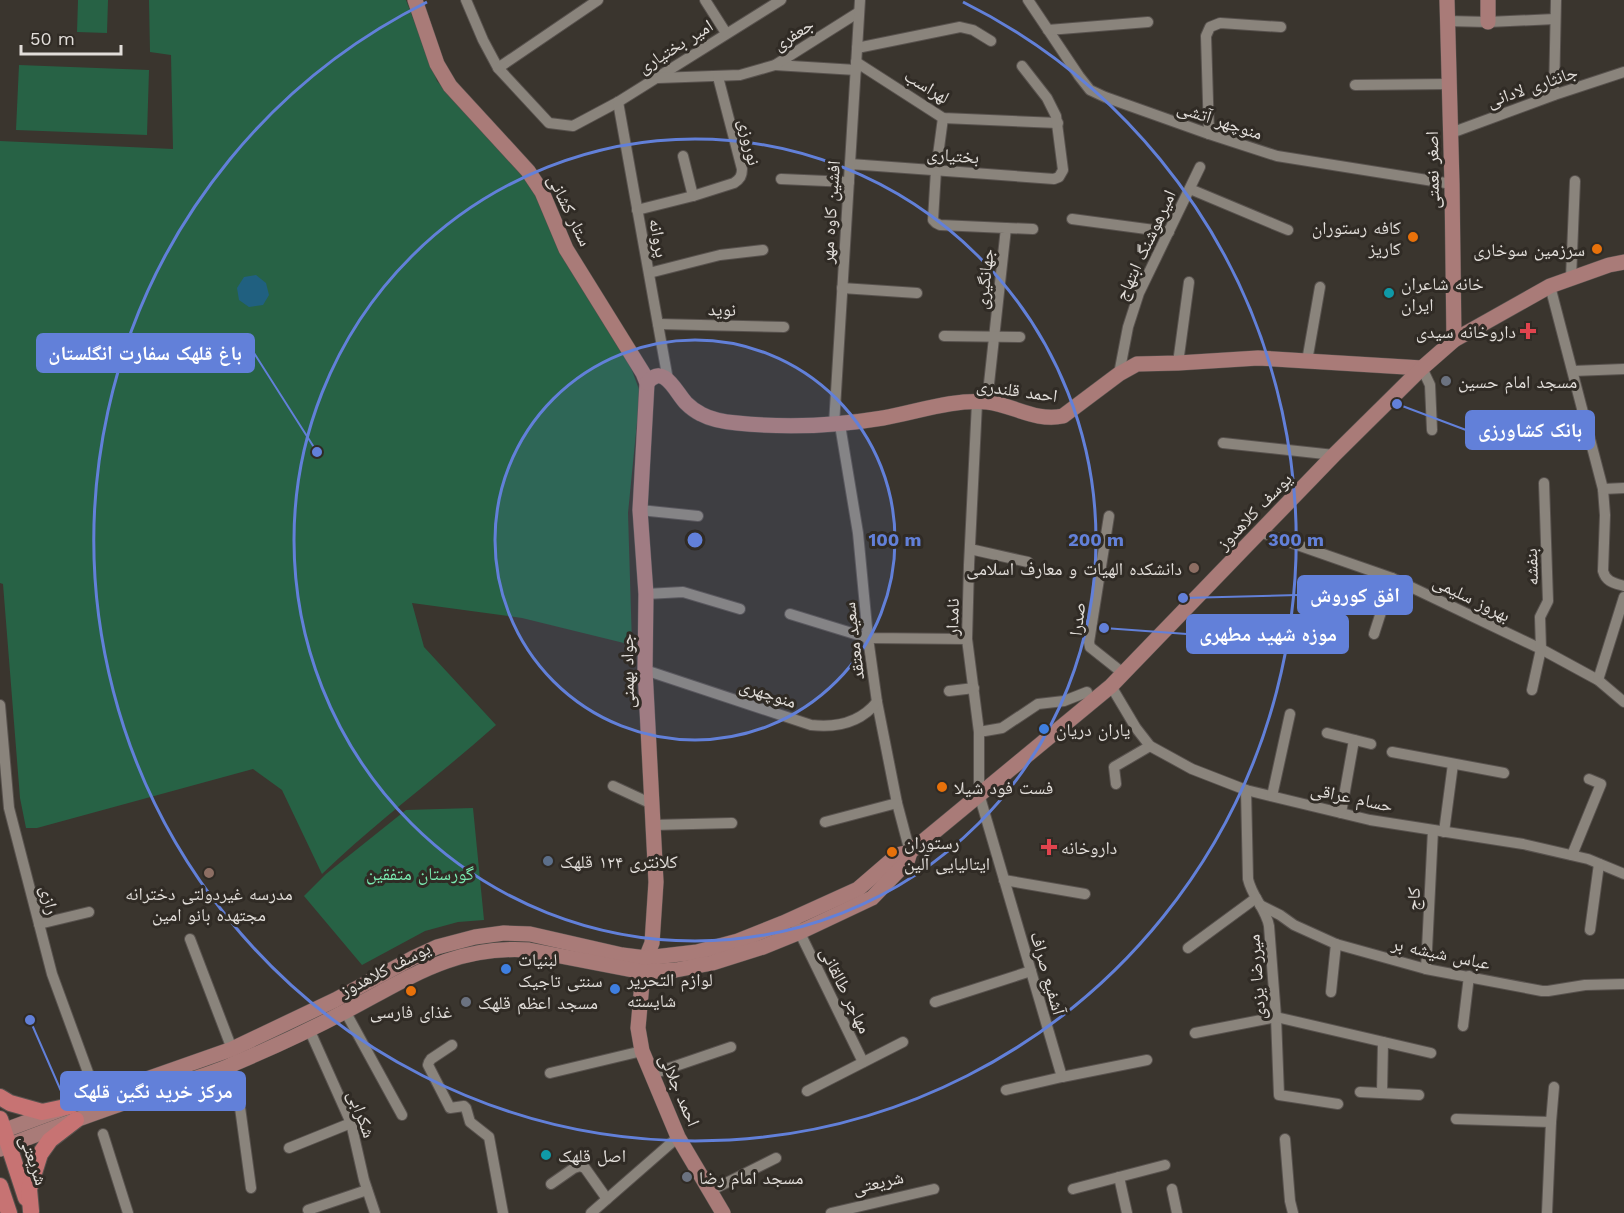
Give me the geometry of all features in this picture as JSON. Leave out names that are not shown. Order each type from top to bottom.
[{"type":"main road","name":"ستار کشانی","points":[[415,0],[437,64],[450,86],[533,178],[542,192],[566,249],[647,383]]},
{"type":"main road","name":"اصغر نعمتی","points":[[1447,0],[1454,340]]},
{"type":"main road","points":[[1488,0],[1488,22]]},
{"type":"main road","name":"یوسف کلاهدوز","points":[[73,1113],[97,1097],[232,1048],[335,1000],[437,947],[475,937],[504,933],[530,934],[622,954],[644,965],[738,941],[858,889],[894,858],[909,852],[1112,686],[1334,456],[1422,368],[1454,340],[1550,286],[1624,262]]},
{"type":"main road","name":"احمد قلندری","points":[[668,380],[687,404],[701,414],[724,422],[752,425],[837,425],[955,404],[982,403],[1044,417],[1063,416],[1119,374],[1137,364],[1258,358],[1422,368]]},
{"type":"main road","points":[[647,383],[657,375],[668,380]]},
{"type":"main road","name":"جواد بهمنی","points":[[644,965],[652,943],[656,882],[645,670],[646,594],[640,510],[647,383]]},
{"type":"main road","name":"یوسف کلاهدوز","points":[[2,1136],[231,1065],[345,1011],[421,970],[445,960],[477,952],[529,950],[676,970],[712,963],[763,947],[800,932],[872,898],[907,862],[909,852]]},
{"type":"main road","name":"احمد جلالی","points":[[644,965],[638,1028],[640,1045],[678,1137],[723,1213]]},
{"type":"main road","points":[[0,1097],[10,1103],[42,1112],[73,1113]]},
{"type":"main road","points":[[31,1212],[29,1189],[40,1154],[73,1113]]},
{"type":"main road","name":"شریعتی","points":[[2,1136],[31,1212]]},
{"type":"main road","points":[[0,1186],[9,1213]]},
{"type":"street","name":"امیر بختیاری","points":[[466,0],[498,68],[549,123],[573,126],[618,102],[781,0]]},
{"type":"street","points":[[498,68],[598,0]]},
{"type":"street","name":"منوچهر آتشی","points":[[1028,0],[1090,90],[1105,97],[1277,156],[1452,184]]},
{"type":"street","points":[[1554,95],[1556,0]]},
{"type":"street","points":[[711,2],[726,33]]},
{"type":"street","name":"افشین کاوه مهر","points":[[837,425],[842,288],[860,6]]},
{"type":"street","name":"جعفری","points":[[656,78],[740,75],[775,65],[860,6]]},
{"type":"street","points":[[1448,21],[1556,19]]},
{"type":"street","points":[[1048,30],[1148,22]]},
{"type":"street","points":[[1209,134],[1206,36],[1210,27],[1220,23],[1281,27]]},
{"type":"street","points":[[857,48],[960,27],[974,30],[991,41]]},
{"type":"street","name":"لهراسب","points":[[775,65],[856,66],[943,118],[1058,123]]},
{"type":"street","points":[[1022,66],[1047,98],[1058,123]]},
{"type":"street","name":"جانثاری لادانی","points":[[1451,132],[1624,72]]},
{"type":"street","name":"نوروزی","points":[[638,210],[693,196],[739,180],[742,169],[718,77]]},
{"type":"street","points":[[1355,84],[1449,84]]},
{"type":"street","name":"پروانه","points":[[618,102],[668,380]]},
{"type":"street","name":"جهانگیری","points":[[943,118],[936,170],[933,220],[936,224],[1006,228],[994,337],[982,403]]},
{"type":"street","name":"بختیاری","points":[[850,164],[1054,179],[1059,177],[1063,170],[1058,123]]},
{"type":"street","points":[[683,156],[693,196]]},
{"type":"street","name":"امیرهوشنگ ابتهاج","points":[[1119,374],[1139,293],[1200,167]]},
{"type":"street","points":[[781,178],[849,182]]},
{"type":"street","points":[[1571,278],[1575,181]]},
{"type":"street","points":[[1190,189],[1288,230]]},
{"type":"street","points":[[1072,219],[1169,232]]},
{"type":"street","points":[[1006,228],[1033,230]]},
{"type":"street","points":[[649,273],[720,255],[763,250]]},
{"type":"street","points":[[1179,363],[1189,282]]},
{"type":"street","points":[[1550,286],[1603,489],[1604,577],[1624,586]]},
{"type":"street","points":[[1306,362],[1320,287]]},
{"type":"street","points":[[842,288],[917,293]]},
{"type":"street","name":"نوید","points":[[658,324],[784,327]]},
{"type":"street","points":[[944,336],[1020,337]]},
{"type":"street","points":[[1422,368],[1430,385],[1432,430]]},
{"type":"street","points":[[1573,371],[1624,369]]},
{"type":"street","name":"نامدار","points":[[979,794],[979,732],[968,639],[970,549],[982,403]]},
{"type":"street","name":"سعید معتقد","points":[[837,425],[858,533],[877,702],[909,852]]},
{"type":"street","points":[[1223,443],[1334,456]]},
{"type":"street","name":"بنفشه","points":[[1532,690],[1542,649],[1540,617],[1548,601],[1544,483]]},
{"type":"street","points":[[1603,489],[1624,488]]},
{"type":"street","points":[[640,510],[698,516]]},
{"type":"street","name":"صدرا","points":[[1109,516],[1089,642],[1090,647],[1124,674]]},
{"type":"street","name":"بهروز سلیمی","points":[[1260,532],[1392,578],[1542,649],[1598,680],[1624,702]]},
{"type":"street","points":[[970,549],[1028,562]]},
{"type":"street","points":[[1374,634],[1392,578]]},
{"type":"street","points":[[646,594],[683,592],[740,609]]},
{"type":"street","points":[[1598,680],[1624,597]]},
{"type":"street","points":[[790,614],[868,638],[968,639]]},
{"type":"street","name":"منوچهری","points":[[645,670],[811,725],[838,726],[866,714],[877,702]]},
{"type":"street","name":"حسام عراقی","points":[[1112,686],[1136,728],[1150,746],[1192,769],[1246,790],[1370,820],[1523,844],[1572,855],[1624,874]]},
{"type":"street","points":[[949,691],[974,688]]},
{"type":"street","points":[[979,732],[1002,728],[1038,704],[1064,701],[1087,692]]},
{"type":"street","name":"رازی","points":[[0,705],[9,808],[52,974],[97,1097]]},
{"type":"street","points":[[1272,796],[1290,714]]},
{"type":"street","points":[[1327,733],[1371,744]]},
{"type":"street","points":[[1341,813],[1354,740]]},
{"type":"street","points":[[1116,784],[1114,767],[1150,746]]},
{"type":"street","points":[[1392,752],[1504,773]]},
{"type":"street","name":"کاج","points":[[1426,969],[1438,831],[1453,764]]},
{"type":"street","points":[[1572,855],[1601,784],[1589,779]]},
{"type":"street","points":[[613,786],[652,804]]},
{"type":"street","name":"میررضا یزدی","points":[[1246,790],[1248,879],[1269,926],[1279,1095],[1338,1104]]},
{"type":"street","name":"آشفیع صراف","points":[[979,794],[1062,1077]]},
{"type":"street","points":[[825,822],[897,803]]},
{"type":"street","points":[[653,825],[732,823]]},
{"type":"street","points":[[1590,930],[1599,864]]},
{"type":"street","points":[[1004,880],[1085,894]]},
{"type":"street","points":[[1188,948],[1258,902]]},
{"type":"street","name":"عباس شیشه بر","points":[[1258,902],[1294,925],[1336,944],[1426,969],[1548,991],[1585,985],[1624,984]]},
{"type":"street","points":[[39,924],[89,912]]},
{"type":"street","name":"مهاجر طالقانی","points":[[791,918],[863,1062]]},
{"type":"street","points":[[190,939],[232,1048]]},
{"type":"street","points":[[1331,992],[1336,944]]},
{"type":"street","points":[[934,1002],[1031,971]]},
{"type":"street","points":[[1463,1026],[1469,976]]},
{"type":"street","points":[[345,1011],[402,1114]]},
{"type":"street","points":[[1195,1034],[1276,1017],[1431,1053]]},
{"type":"street","name":"شکرابی","points":[[309,1029],[351,1123],[364,1180],[375,1213]]},
{"type":"street","name":"مهاجر طالقانی","points":[[807,1091],[903,1042]]},
{"type":"street","points":[[1382,1094],[1383,1042]]},
{"type":"street","points":[[452,1045],[431,1059],[428,1065],[450,1108],[464,1106],[470,1122],[489,1137],[503,1213]]},
{"type":"street","points":[[652,1074],[731,1047]]},
{"type":"street","points":[[550,1073],[642,1051]]},
{"type":"street","points":[[1006,1090],[1147,1060]]},
{"type":"street","points":[[231,1065],[239,1100],[251,1188]]},
{"type":"street","points":[[1546,1213],[1554,1088]]},
{"type":"street","points":[[1360,1092],[1419,1095]]},
{"type":"street","points":[[1456,1119],[1551,1122]]},
{"type":"street","points":[[289,1148],[351,1123]]},
{"type":"street","points":[[104,1134],[128,1213]]},
{"type":"street","points":[[591,1213],[678,1137]]},
{"type":"street","points":[[1285,1139],[1293,1213]]},
{"type":"street","points":[[710,1191],[776,1158]]},
{"type":"street","points":[[1073,1189],[1165,1165]]},
{"type":"street","points":[[551,1184],[580,1166],[585,1168],[607,1199]]},
{"type":"street","points":[[1119,1177],[1127,1213]]},
{"type":"street","name":"شریعتی","points":[[831,1213],[934,1189]]},
{"type":"street","points":[[309,1210],[367,1190]]},
{"type":"street","points":[[1172,1190],[1177,1213]]},
{"type":"green space","points":[[78,0],[108,0],[107,33],[77,32]]},
{"type":"green space","points":[[149,0],[406,0],[437,81],[532,185],[630,365],[640,392],[628,513],[632,645],[522,618],[412,603],[424,647],[496,725],[322,874],[282,790],[253,769],[37,828],[26,828],[20,798],[3,584],[0,583],[0,141],[173,149],[171,55],[150,52]]},
{"type":"green space","points":[[19,65],[149,70],[147,135],[16,130]]},
{"type":"green space","name":"گورستان متفقین","points":[[473,808],[484,920],[458,922],[425,931],[362,965],[304,896],[326,874],[406,810]]},
{"type":"water","points":[[256,275],[266,283],[269,295],[263,305],[249,307],[239,300],[237,288],[244,277]]},
{"type":"place","name":"کافه رستوران کاریز","points":[[1413,237]]},
{"type":"place","name":"سرزمين سوخاری","points":[[1597,249]]},
{"type":"place","name":"خانه شاعران ایران","points":[[1389,293]]},
{"type":"place","name":"داروخانه سیدی","points":[[1528,331]]},
{"type":"place","name":"مسجد امام حسین","points":[[1446,381]]},
{"type":"place","name":"بانک کشاورزی","points":[[1397,404]]},
{"type":"place","name":"باغ قلهک سفارت انگلستان","points":[[317,452]]},
{"type":"place","name":"دانشکده الهیات و معارف اسلامی","points":[[1194,568]]},
{"type":"place","name":"افق کوروش","points":[[1183,598]]},
{"type":"place","name":"موزه شهید مطهری","points":[[1104,628]]},
{"type":"place","name":"یاران دریان","points":[[1044,729]]},
{"type":"place","name":"فست فود شیلا","points":[[942,787]]},
{"type":"place","name":"داروخانه","points":[[1049,847]]},
{"type":"place","name":"رستوران ایتالیایی آلین","points":[[892,852]]},
{"type":"place","name":"کلانتری ۱۲۴ قلهک","points":[[548,861]]},
{"type":"place","name":"مدرسه غیردولتی دخترانه مجتهده بانو امین","points":[[209,873]]},
{"type":"place","name":"لبنیات سنتی تاجیک","points":[[506,969]]},
{"type":"place","name":"لوازم التحریر شایسته","points":[[615,989]]},
{"type":"place","name":"غذای فارسی","points":[[411,991]]},
{"type":"place","name":"مسجد اعظم قلهک","points":[[466,1002]]},
{"type":"place","name":"مرکز خرید نگین قلهک","points":[[30,1020]]},
{"type":"place","name":"اصل قلهک","points":[[546,1155]]},
{"type":"place","name":"مسجد امام رضا","points":[[687,1177]]}]
